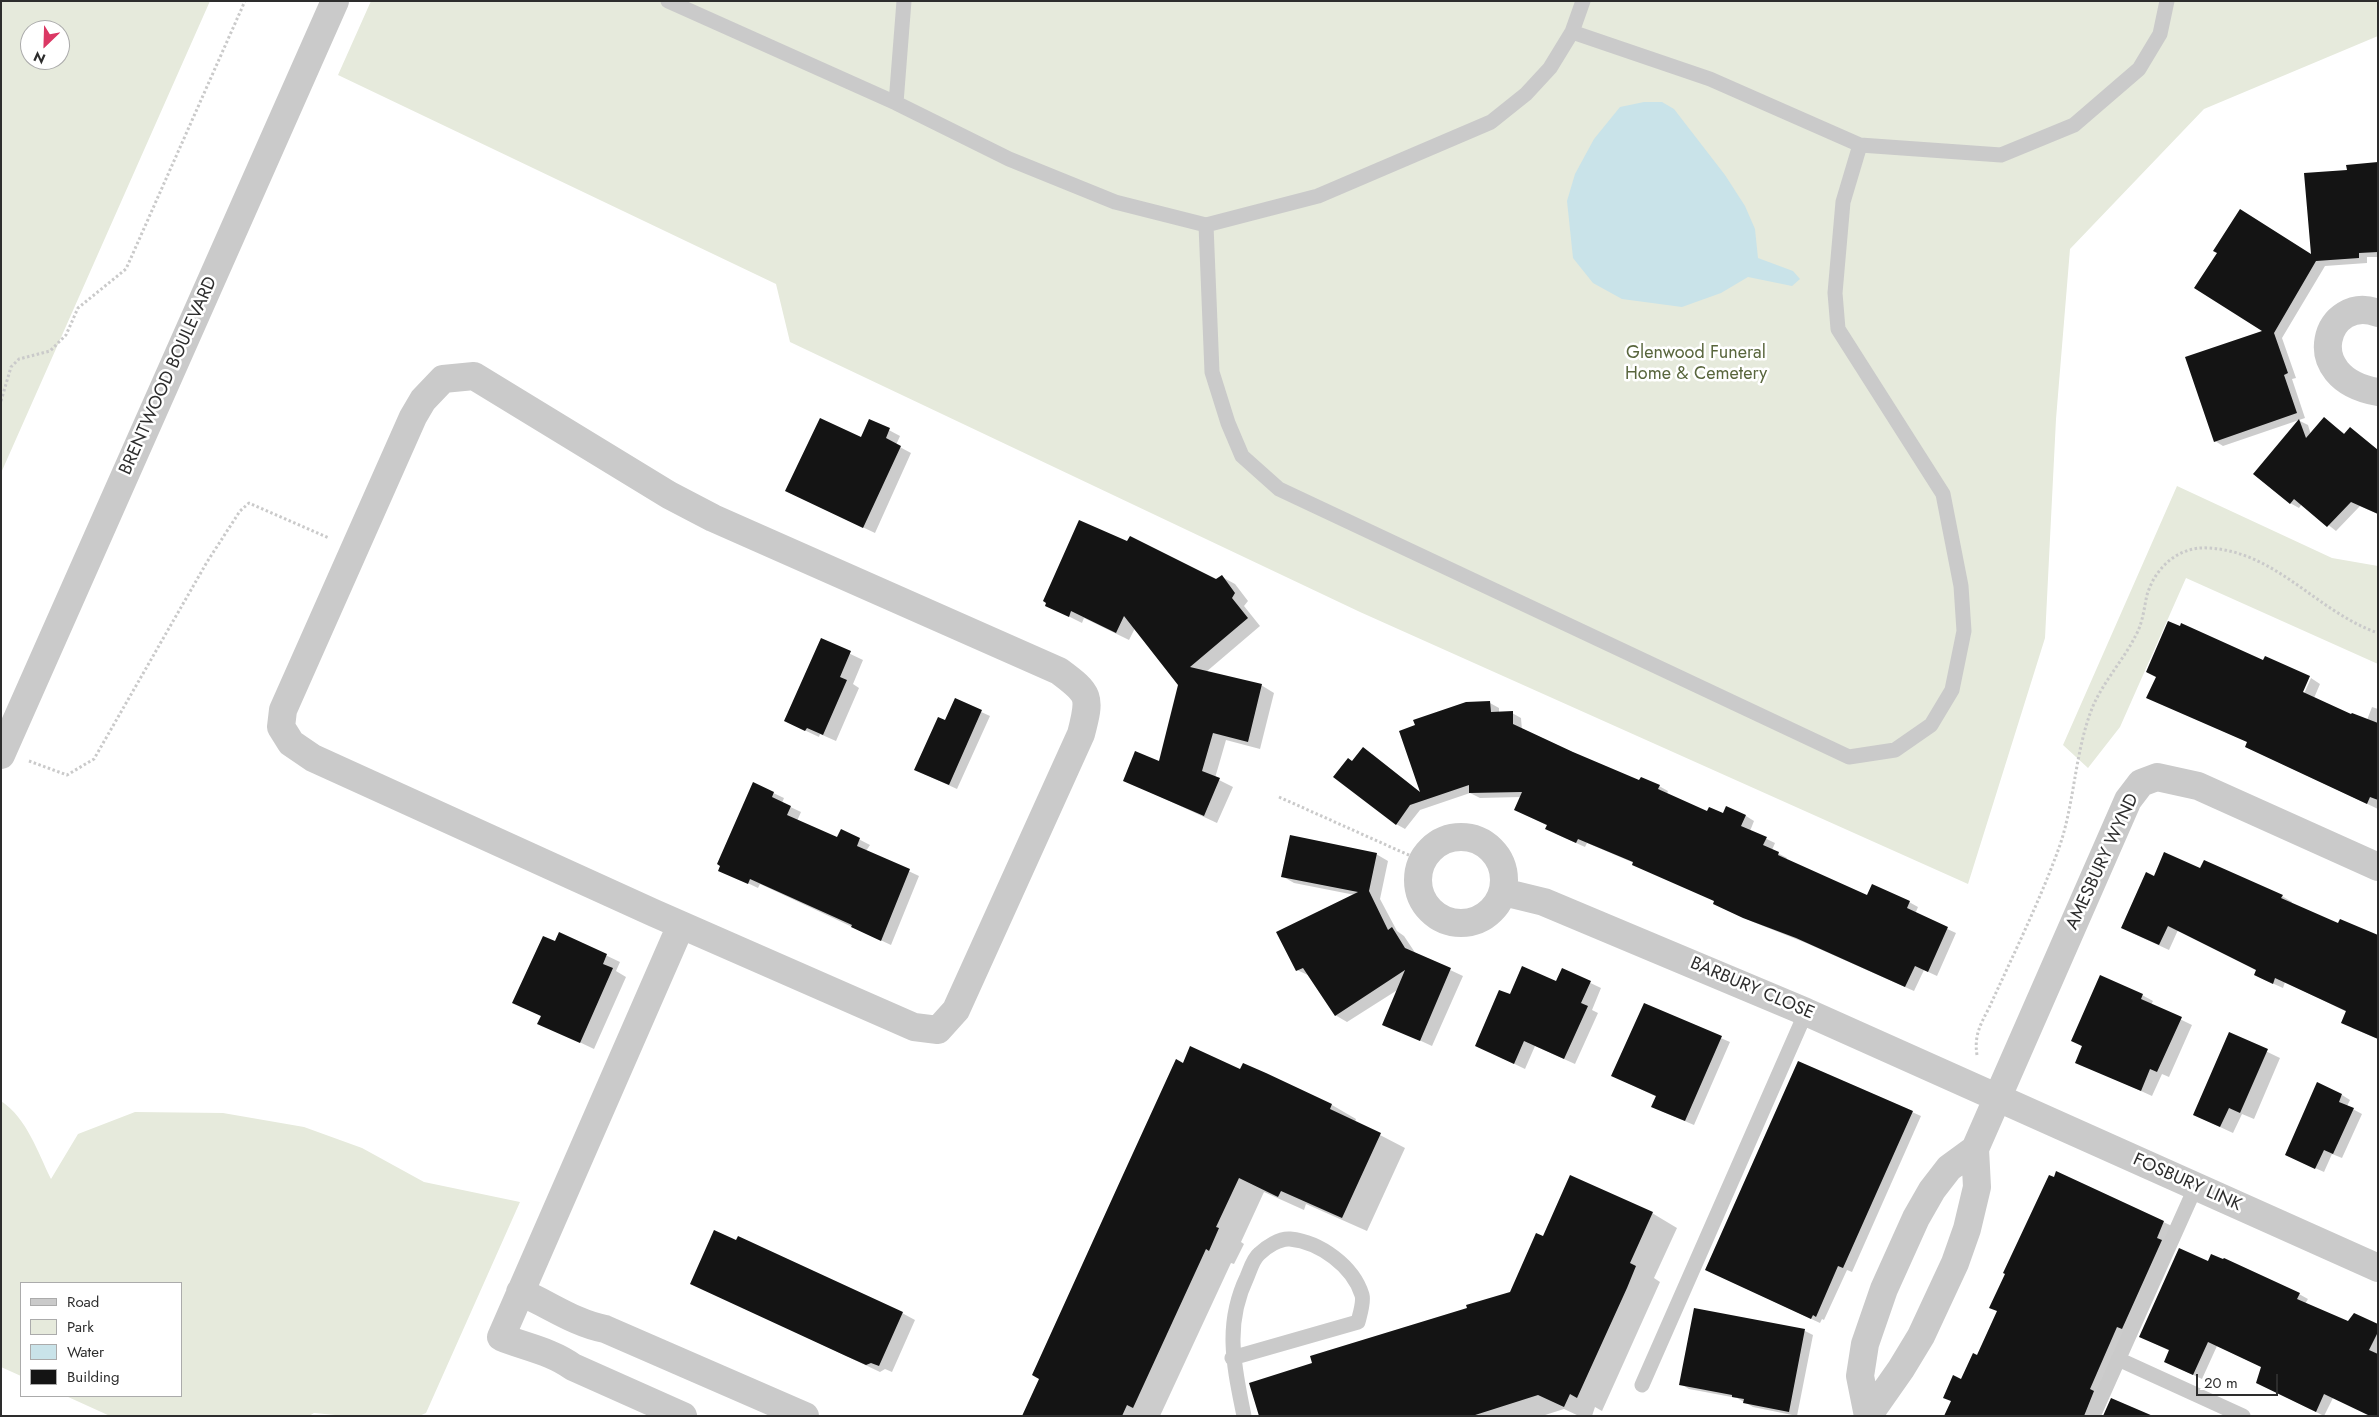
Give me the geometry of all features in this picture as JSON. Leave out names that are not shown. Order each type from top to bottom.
[{"type":"street","name":"BRENTWOOD BOULEVARD","points":[[2,753],[335,1]]},
{"type":"street","points":[[2378,313],[2368,309],[2351,312],[2334,325],[2326,342],[2330,363],[2343,377],[2364,390],[2378,392]]},
{"type":"street","points":[[474,376],[669,495],[714,518],[1059,671],[1082,688],[1088,708],[1082,734],[956,1010],[938,1030],[914,1027],[681,925],[313,758],[291,742],[281,727],[283,710],[413,417],[423,400],[443,379],[474,376]]},
{"type":"street","name":"AMESBURY WYND","points":[[1868,1416],[1902,1369],[1921,1336],[1955,1263],[1967,1229],[1977,1187],[1975,1149],[2128,800],[2141,783],[2157,777],[2198,786],[2378,867]]},
{"type":"street","points":[[1455,837],[1469,837],[1483,842],[1494,851],[1501,864],[1505,878],[1503,892],[1497,904],[1487,915],[1474,921],[1460,923],[1446,920],[1434,913],[1424,903],[1419,889],[1418,875],[1422,861],[1430,850],[1441,841],[1455,837]]},
{"type":"street","name":"BARBURY CLOSE","points":[[1503,892],[1544,902],[1806,1012],[1997,1097]]},
{"type":"street","points":[[681,925],[500,1337],[533,1350],[545,1351],[558,1356],[573,1367],[683,1416]]},
{"type":"street","name":"FOSBURY LINK","points":[[1997,1097],[2378,1268]]},
{"type":"street","name":"AMESBURY WYND","points":[[1868,1416],[1860,1376],[1865,1344],[1884,1290],[1916,1218],[1932,1190],[1949,1168],[1975,1149]]},
{"type":"street","points":[[520,1292],[546,1303],[586,1325],[605,1329],[805,1416]]},
{"type":"lane","points":[[668,1],[896,103],[1009,159],[1106,199],[1206,225],[1318,196],[1491,122],[1526,94],[1550,68],[1572,32],[1583,1]]},
{"type":"lane","points":[[896,103],[904,1]]},
{"type":"lane","points":[[1572,32],[1710,79],[1860,145],[2001,155],[2074,125],[2139,69],[2160,34],[2167,1]]},
{"type":"lane","points":[[1206,225],[1212,372],[1242,456],[1279,489],[1850,758],[1895,750],[1931,726],[1952,690],[1964,631],[1961,586],[1943,494],[1838,329],[1835,293],[1842,202],[1860,145]]},
{"type":"lane","points":[[1642,1385],[1806,1012]]},
{"type":"lane","points":[[2093,1416],[2196,1186]]},
{"type":"lane","points":[[1232,1358],[1358,1322],[1362,1297],[1352,1275],[1332,1257],[1310,1245],[1288,1239],[1270,1245],[1257,1255],[1243,1286],[1233,1320],[1232,1358],[1244,1416]]},
{"type":"lane","points":[[2118,1359],[2243,1416]]},
{"type":"path","points":[[1,401],[11,367],[19,359],[50,351],[66,335],[78,308],[126,269],[245,1]]},
{"type":"path","points":[[2,753],[67,775],[94,759],[207,562],[240,511],[249,503],[354,550]]},
{"type":"path","points":[[1977,1055],[1975,1036],[2046,881],[2060,843],[2084,734],[2094,705],[2136,634],[2156,574],[2166,563],[2188,550],[2207,548],[2232,551],[2274,568],[2328,608],[2361,627],[2378,633]]},
{"type":"path","points":[[1279,797],[1422,861]]},
{"type":"green space","points":[[1,1],[210,1],[1,473]]},
{"type":"green space","name":"Glenwood Funeral Home & Cemetery","points":[[371,1],[2378,1],[2378,36],[2204,109],[2070,249],[2056,419],[2045,638],[1968,884],[1360,612],[790,342],[776,284],[338,75]]},
{"type":"green space","points":[[2177,486],[2332,558],[2378,566],[2378,664],[2186,578],[2120,727],[2088,768],[2063,745]]},
{"type":"green space","points":[[1,1101],[10,1108],[25,1126],[51,1179],[78,1134],[135,1112],[223,1113],[304,1127],[362,1148],[424,1182],[520,1202],[426,1413],[419,1416],[346,1416],[314,1413],[309,1416],[110,1416],[68,1397],[182,1397],[182,1282],[20,1282],[20,1376],[1,1367]]},
{"type":"water","points":[[1644,102],[1662,102],[1674,109],[1725,175],[1745,206],[1755,229],[1758,258],[1793,271],[1800,279],[1792,286],[1748,277],[1721,293],[1682,307],[1622,299],[1593,283],[1573,258],[1567,201],[1575,174],[1594,139],[1620,107]]},
{"type":"building","points":[[2378,162],[2378,252],[2359,253],[2359,258],[2316,261],[2274,333],[2288,373],[2284,375],[2297,413],[2214,442],[2185,357],[2262,331],[2194,288],[2217,253],[2213,251],[2240,209],[2311,254],[2304,173],[2347,170],[2346,165]]},
{"type":"building","points":[[2324,417],[2344,434],[2350,427],[2378,450],[2378,514],[2351,502],[2327,527],[2294,499],[2290,504],[2253,474],[2299,419],[2306,438]]},
{"type":"building","points":[[820,418],[861,437],[869,419],[890,428],[886,438],[901,446],[863,528],[785,491]]},
{"type":"building","points":[[1079,520],[1127,541],[1130,536],[1216,579],[1222,575],[1235,593],[1232,598],[1248,618],[1190,667],[1262,684],[1248,742],[1213,733],[1202,771],[1220,778],[1204,816],[1123,781],[1135,751],[1159,761],[1178,685],[1124,616],[1116,633],[1071,611],[1069,617],[1045,606],[1046,603],[1043,601]]},
{"type":"building","points":[[2168,621],[2180,626],[2181,623],[2263,660],[2265,656],[2310,676],[2303,692],[2351,714],[2378,723],[2378,800],[2370,797],[2367,804],[2245,747],[2247,742],[2146,698],[2156,677],[2146,672]]},
{"type":"building","points":[[821,638],[851,651],[840,677],[847,680],[823,735],[807,728],[805,731],[784,721]]},
{"type":"building","points":[[955,698],[982,710],[949,785],[914,770],[938,717],[945,720]]},
{"type":"building","points":[[1490,701],[1491,712],[1513,711],[1513,724],[1573,752],[1639,780],[1641,777],[1660,785],[1658,789],[1707,811],[1709,807],[1723,813],[1726,806],[1746,815],[1741,826],[1767,837],[1763,845],[1779,852],[1778,855],[1867,895],[1872,884],[1910,901],[1907,908],[1948,927],[1928,972],[1915,966],[1905,987],[1796,938],[1743,918],[1713,904],[1714,901],[1632,865],[1633,862],[1578,839],[1576,843],[1545,829],[1547,825],[1514,810],[1522,792],[1469,793],[1469,785],[1410,805],[1396,825],[1333,777],[1348,758],[1352,761],[1363,747],[1420,792],[1399,731],[1415,725],[1413,720],[1466,702]]},
{"type":"building","points":[[753,782],[774,792],[772,797],[791,806],[787,815],[837,837],[841,829],[860,838],[857,846],[910,869],[881,941],[851,927],[852,925],[750,879],[748,884],[718,871],[720,866],[717,864]]},
{"type":"building","points":[[1290,835],[1377,853],[1369,891],[1388,930],[1392,927],[1405,948],[1451,968],[1420,1041],[1382,1025],[1405,970],[1335,1016],[1303,968],[1296,971],[1276,932],[1358,892],[1281,877]]},
{"type":"building","points":[[2164,852],[2200,868],[2204,860],[2283,895],[2281,898],[2338,923],[2340,919],[2378,935],[2378,1039],[2341,1023],[2346,1011],[2275,978],[2273,984],[2254,975],[2256,970],[2168,926],[2159,945],[2121,928],[2146,872],[2154,876]]},
{"type":"building","points":[[559,932],[607,954],[603,964],[613,968],[580,1043],[537,1024],[541,1016],[512,1003],[543,936],[555,941]]},
{"type":"building","points":[[1522,966],[1556,981],[1562,968],[1591,981],[1581,1003],[1588,1006],[1564,1059],[1524,1041],[1514,1064],[1475,1046],[1499,990],[1510,994]]},
{"type":"building","points":[[2100,975],[2143,994],[2141,999],[2182,1017],[2157,1072],[2150,1069],[2141,1091],[2075,1063],[2082,1046],[2071,1041]]},
{"type":"building","points":[[1644,1003],[1722,1036],[1685,1121],[1651,1107],[1656,1096],[1611,1076]]},
{"type":"building","points":[[2229,1032],[2268,1049],[2240,1113],[2229,1108],[2220,1127],[2193,1115]]},
{"type":"building","points":[[1190,1046],[1240,1069],[1243,1063],[1266,1073],[1332,1104],[1330,1109],[1381,1133],[1342,1218],[1281,1191],[1278,1197],[1239,1178],[1216,1227],[1219,1228],[1209,1251],[1206,1249],[1133,1408],[1127,1405],[1122,1416],[1022,1416],[1039,1379],[1032,1375],[1176,1059],[1183,1063]]},
{"type":"building","points":[[1798,1061],[1913,1111],[1843,1268],[1838,1266],[1816,1317],[1813,1315],[1811,1319],[1705,1270]]},
{"type":"building","points":[[2317,1082],[2342,1094],[2339,1102],[2354,1108],[2333,1154],[2324,1150],[2315,1169],[2285,1155]]},
{"type":"building","points":[[2056,1171],[2164,1221],[2157,1238],[2162,1240],[2122,1329],[2117,1327],[2090,1389],[2094,1391],[2084,1416],[1944,1416],[1951,1401],[1943,1398],[1953,1375],[1961,1379],[1973,1353],[1977,1355],[1997,1311],[1989,1308],[2005,1274],[2003,1273],[2049,1175],[2054,1177]]},
{"type":"building","points":[[1570,1175],[1653,1212],[1630,1263],[1636,1266],[1577,1398],[1570,1394],[1564,1407],[1538,1395],[1472,1416],[1259,1416],[1249,1383],[1312,1363],[1310,1356],[1467,1308],[1466,1305],[1510,1292],[1536,1233],[1543,1236]]},
{"type":"building","points":[[714,1230],[736,1240],[738,1236],[903,1312],[879,1366],[871,1363],[866,1365],[690,1284]]},
{"type":"building","points":[[2179,1248],[2208,1261],[2211,1254],[2224,1258],[2300,1293],[2297,1299],[2348,1321],[2354,1313],[2378,1324],[2378,1332],[2369,1350],[2378,1354],[2378,1416],[2370,1416],[2324,1394],[2316,1412],[2256,1383],[2261,1367],[2208,1342],[2193,1375],[2164,1362],[2169,1350],[2139,1337]]},
{"type":"building","points":[[1694,1308],[1805,1329],[1789,1412],[1743,1403],[1744,1399],[1732,1397],[1732,1395],[1679,1385]]},
{"type":"building","points":[[2111,1398],[2153,1416],[2103,1416]]}]
